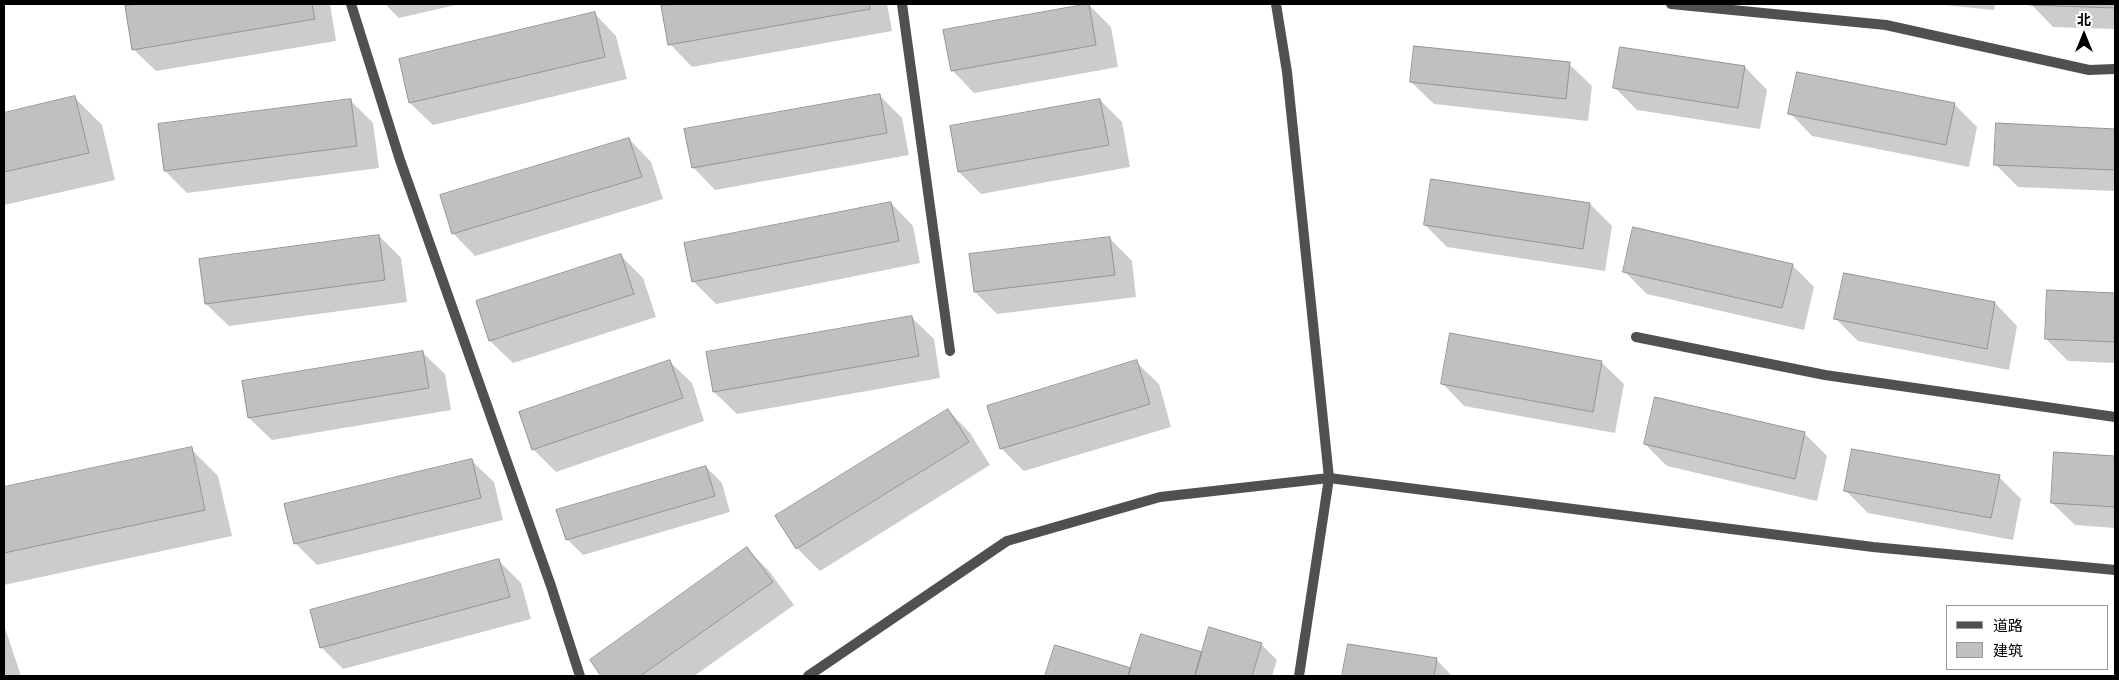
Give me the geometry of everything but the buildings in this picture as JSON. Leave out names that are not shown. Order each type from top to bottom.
[{"type":"street","points":[[351,4],[400,160],[551,586],[580,676]]},
{"type":"street","points":[[902,4],[950,351]]},
{"type":"street","points":[[1276,4],[1287,72],[1329,478],[1299,676]]},
{"type":"street","points":[[1671,4],[1886,25],[2089,70],[2115,69]]},
{"type":"street","points":[[1636,337],[1825,375],[2115,418]]},
{"type":"street","points":[[808,676],[1007,541],[1160,497],[1329,478],[1874,547],[2115,570]]}]
